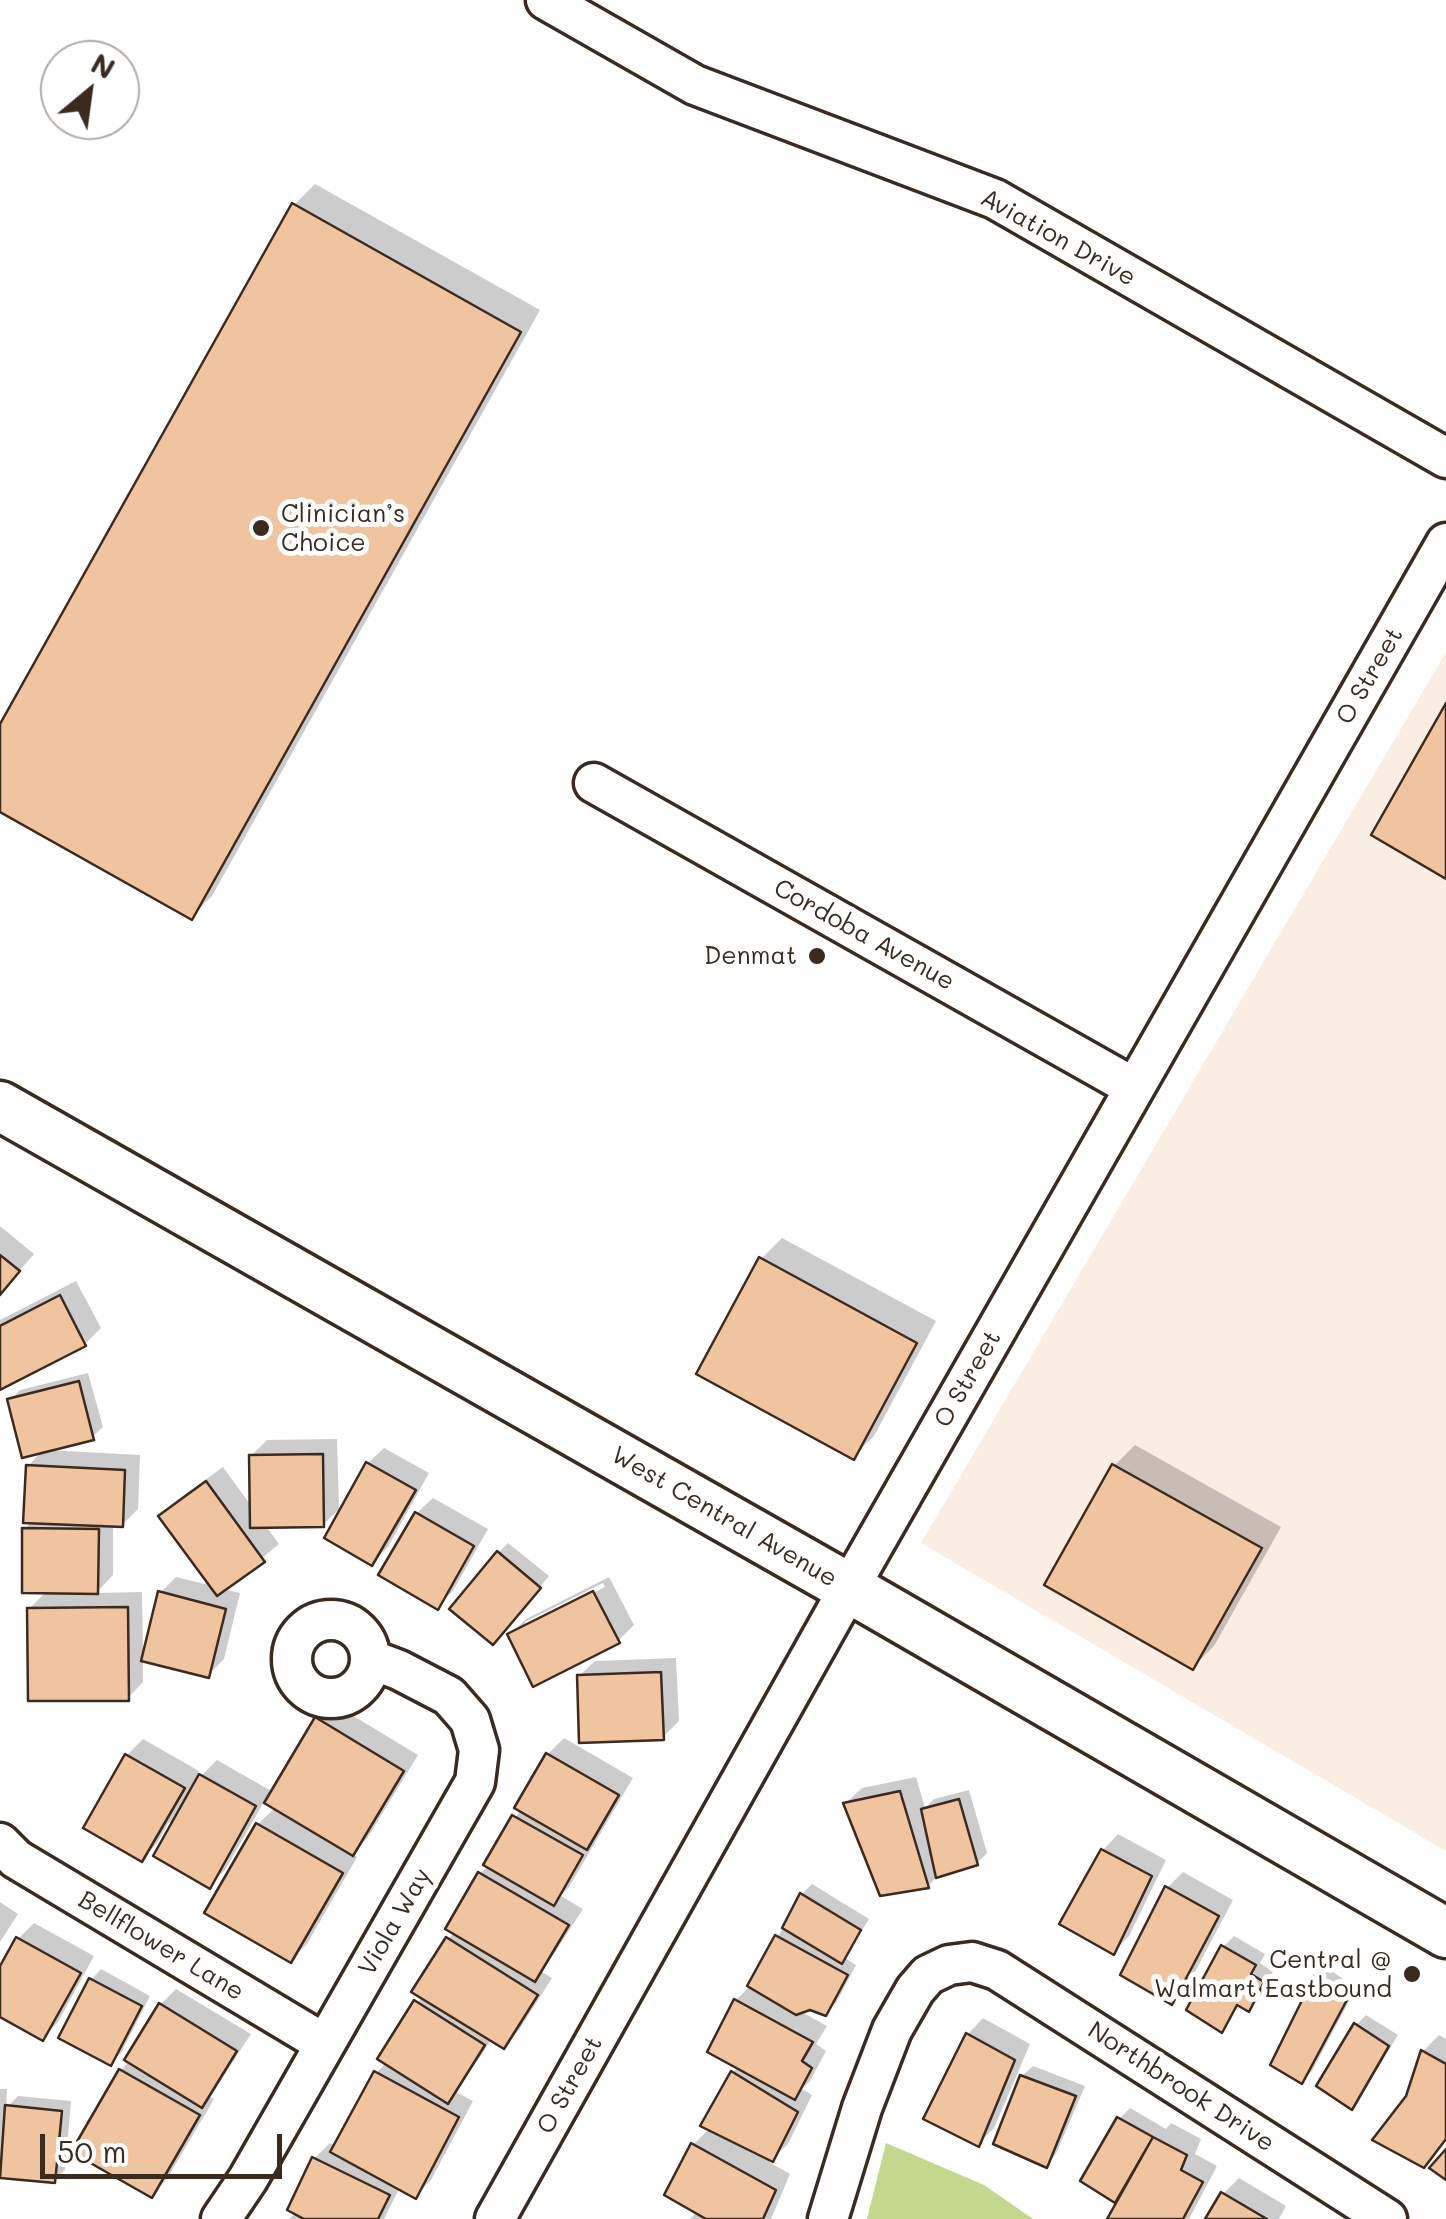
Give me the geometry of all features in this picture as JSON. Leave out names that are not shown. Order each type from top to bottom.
[{"type":"main road","name":"West Central Avenue","points":[[0,1106],[849,1588],[1446,1933]]},
{"type":"street","name":"Aviation Drive","points":[[546,0],[696,84],[995,199],[1446,458]]},
{"type":"street","name":"O Street","points":[[495,2219],[1133,1087],[1446,543]]},
{"type":"street","name":"Cordoba Avenue","points":[[594,784],[1133,1087]]},
{"type":"street","name":"Viola Way","points":[[221,2219],[248,2179],[474,1782],[479,1750],[470,1720],[449,1696],[370,1659]]},
{"type":"street","name":"Bellflower Lane","points":[[0,1843],[16,1860],[325,2044]]},
{"type":"street","name":"Northbrook Drive","points":[[828,2219],[862,2108],[892,2030],[915,1990],[928,1976],[950,1965],[972,1962],[998,1970],[1387,2219]]},
{"type":"shaded area","points":[[1446,652],[1446,1851],[921,1543]]},
{"type":"green space","points":[[886,2143],[984,2185],[1033,2219],[867,2219]]},
{"type":"building","name":"Clinician’s Choice","points":[[292,203],[521,332],[192,920],[0,812],[0,724]]},
{"type":"building","points":[[1446,703],[1446,879],[1371,835]]},
{"type":"building","points":[[0,1255],[20,1271],[0,1295]]},
{"type":"building","points":[[759,1257],[917,1343],[854,1460],[696,1374]]},
{"type":"building","points":[[60,1295],[86,1346],[0,1390],[0,1326]]},
{"type":"building","points":[[79,1381],[94,1440],[22,1458],[7,1399]]},
{"type":"building","points":[[323,1454],[324,1527],[250,1528],[249,1455]]},
{"type":"building","points":[[366,1462],[416,1490],[372,1566],[324,1538]]},
{"type":"building","points":[[1112,1464],[1262,1548],[1193,1670],[1044,1585]]},
{"type":"building","points":[[26,1465],[125,1470],[123,1527],[23,1523]]},
{"type":"building","points":[[206,1481],[265,1562],[217,1596],[158,1516]]},
{"type":"building","points":[[415,1512],[474,1546],[438,1610],[378,1575]]},
{"type":"building","points":[[22,1528],[99,1529],[98,1594],[22,1593]]},
{"type":"building","points":[[497,1551],[541,1588],[493,1645],[449,1609]]},
{"type":"building","points":[[158,1591],[226,1609],[209,1678],[141,1661]]},
{"type":"building","points":[[593,1591],[620,1643],[533,1687],[507,1634]]},
{"type":"building","points":[[128,1607],[129,1701],[28,1701],[27,1608]]},
{"type":"building","points":[[661,1672],[664,1740],[579,1743],[577,1675]]},
{"type":"building","points":[[315,1717],[404,1771],[353,1856],[264,1803]]},
{"type":"building","points":[[546,1753],[619,1795],[587,1850],[514,1808]]},
{"type":"building","points":[[125,1754],[185,1788],[142,1862],[83,1828]]},
{"type":"building","points":[[199,1774],[256,1806],[210,1889],[153,1856]]},
{"type":"building","points":[[900,1791],[929,1888],[880,1896],[843,1803]]},
{"type":"building","points":[[959,1799],[978,1865],[936,1878],[921,1809]]},
{"type":"building","points":[[512,1815],[583,1855],[554,1906],[483,1865]]},
{"type":"building","points":[[256,1823],[343,1873],[291,1963],[204,1913]]},
{"type":"building","points":[[1101,1849],[1152,1876],[1114,1955],[1059,1924]]},
{"type":"building","points":[[478,1872],[569,1925],[535,1982],[445,1929]]},
{"type":"building","points":[[1165,1886],[1219,1916],[1172,2005],[1120,1975]]},
{"type":"building","points":[[800,1893],[861,1930],[842,1964],[782,1928]]},
{"type":"building","points":[[775,1935],[848,1975],[826,2016],[810,2010],[796,2015],[747,1986]]},
{"type":"building","points":[[16,1937],[81,1973],[43,2041],[0,2017],[0,1966]]},
{"type":"building","points":[[446,1937],[538,1995],[504,2049],[411,1992]]},
{"type":"building","points":[[1221,1945],[1256,1965],[1251,1974],[1264,1982],[1249,2012],[1237,2005],[1222,2033],[1186,2010]]},
{"type":"building","points":[[1314,1976],[1348,1998],[1302,2084],[1270,2065]]},
{"type":"building","points":[[89,1978],[142,2006],[111,2066],[58,2038]]},
{"type":"building","points":[[734,1999],[813,2042],[802,2061],[812,2068],[795,2100],[707,2052]]},
{"type":"building","points":[[414,2000],[485,2045],[448,2104],[377,2059]]},
{"type":"building","points":[[159,2003],[237,2051],[202,2108],[124,2060]]},
{"type":"building","points":[[1354,2023],[1389,2046],[1352,2110],[1316,2086]]},
{"type":"building","points":[[966,2033],[1015,2060],[979,2147],[923,2119]]},
{"type":"building","points":[[1421,2050],[1446,2064],[1446,2139],[1424,2168],[1372,2140],[1406,2096]]},
{"type":"building","points":[[119,2069],[200,2115],[152,2198],[71,2152]]},
{"type":"building","points":[[374,2071],[459,2117],[416,2199],[330,2152]]},
{"type":"building","points":[[731,2071],[798,2112],[773,2162],[700,2126]]},
{"type":"building","points":[[1020,2075],[1076,2096],[1047,2168],[993,2144]]},
{"type":"building","points":[[5,2105],[62,2111],[55,2183],[0,2178]]},
{"type":"building","points":[[1117,2117],[1153,2137],[1115,2203],[1080,2181]]},
{"type":"building","points":[[1153,2137],[1187,2155],[1181,2170],[1203,2182],[1183,2219],[1107,2219]]},
{"type":"building","points":[[691,2143],[776,2190],[763,2219],[706,2219],[664,2195]]},
{"type":"building","points":[[1446,2149],[1446,2180],[1429,2168]]},
{"type":"building","points":[[312,2157],[390,2195],[378,2219],[304,2219],[287,2210]]},
{"type":"building","points":[[1221,2192],[1267,2219],[1205,2219]]},
{"type":"place","name":"Clinician’s Choice","points":[[261,528]]},
{"type":"place","name":"Denmat","points":[[817,956]]},
{"type":"place","name":"Central @ Walmart Eastbound","points":[[1412,1974]]}]
